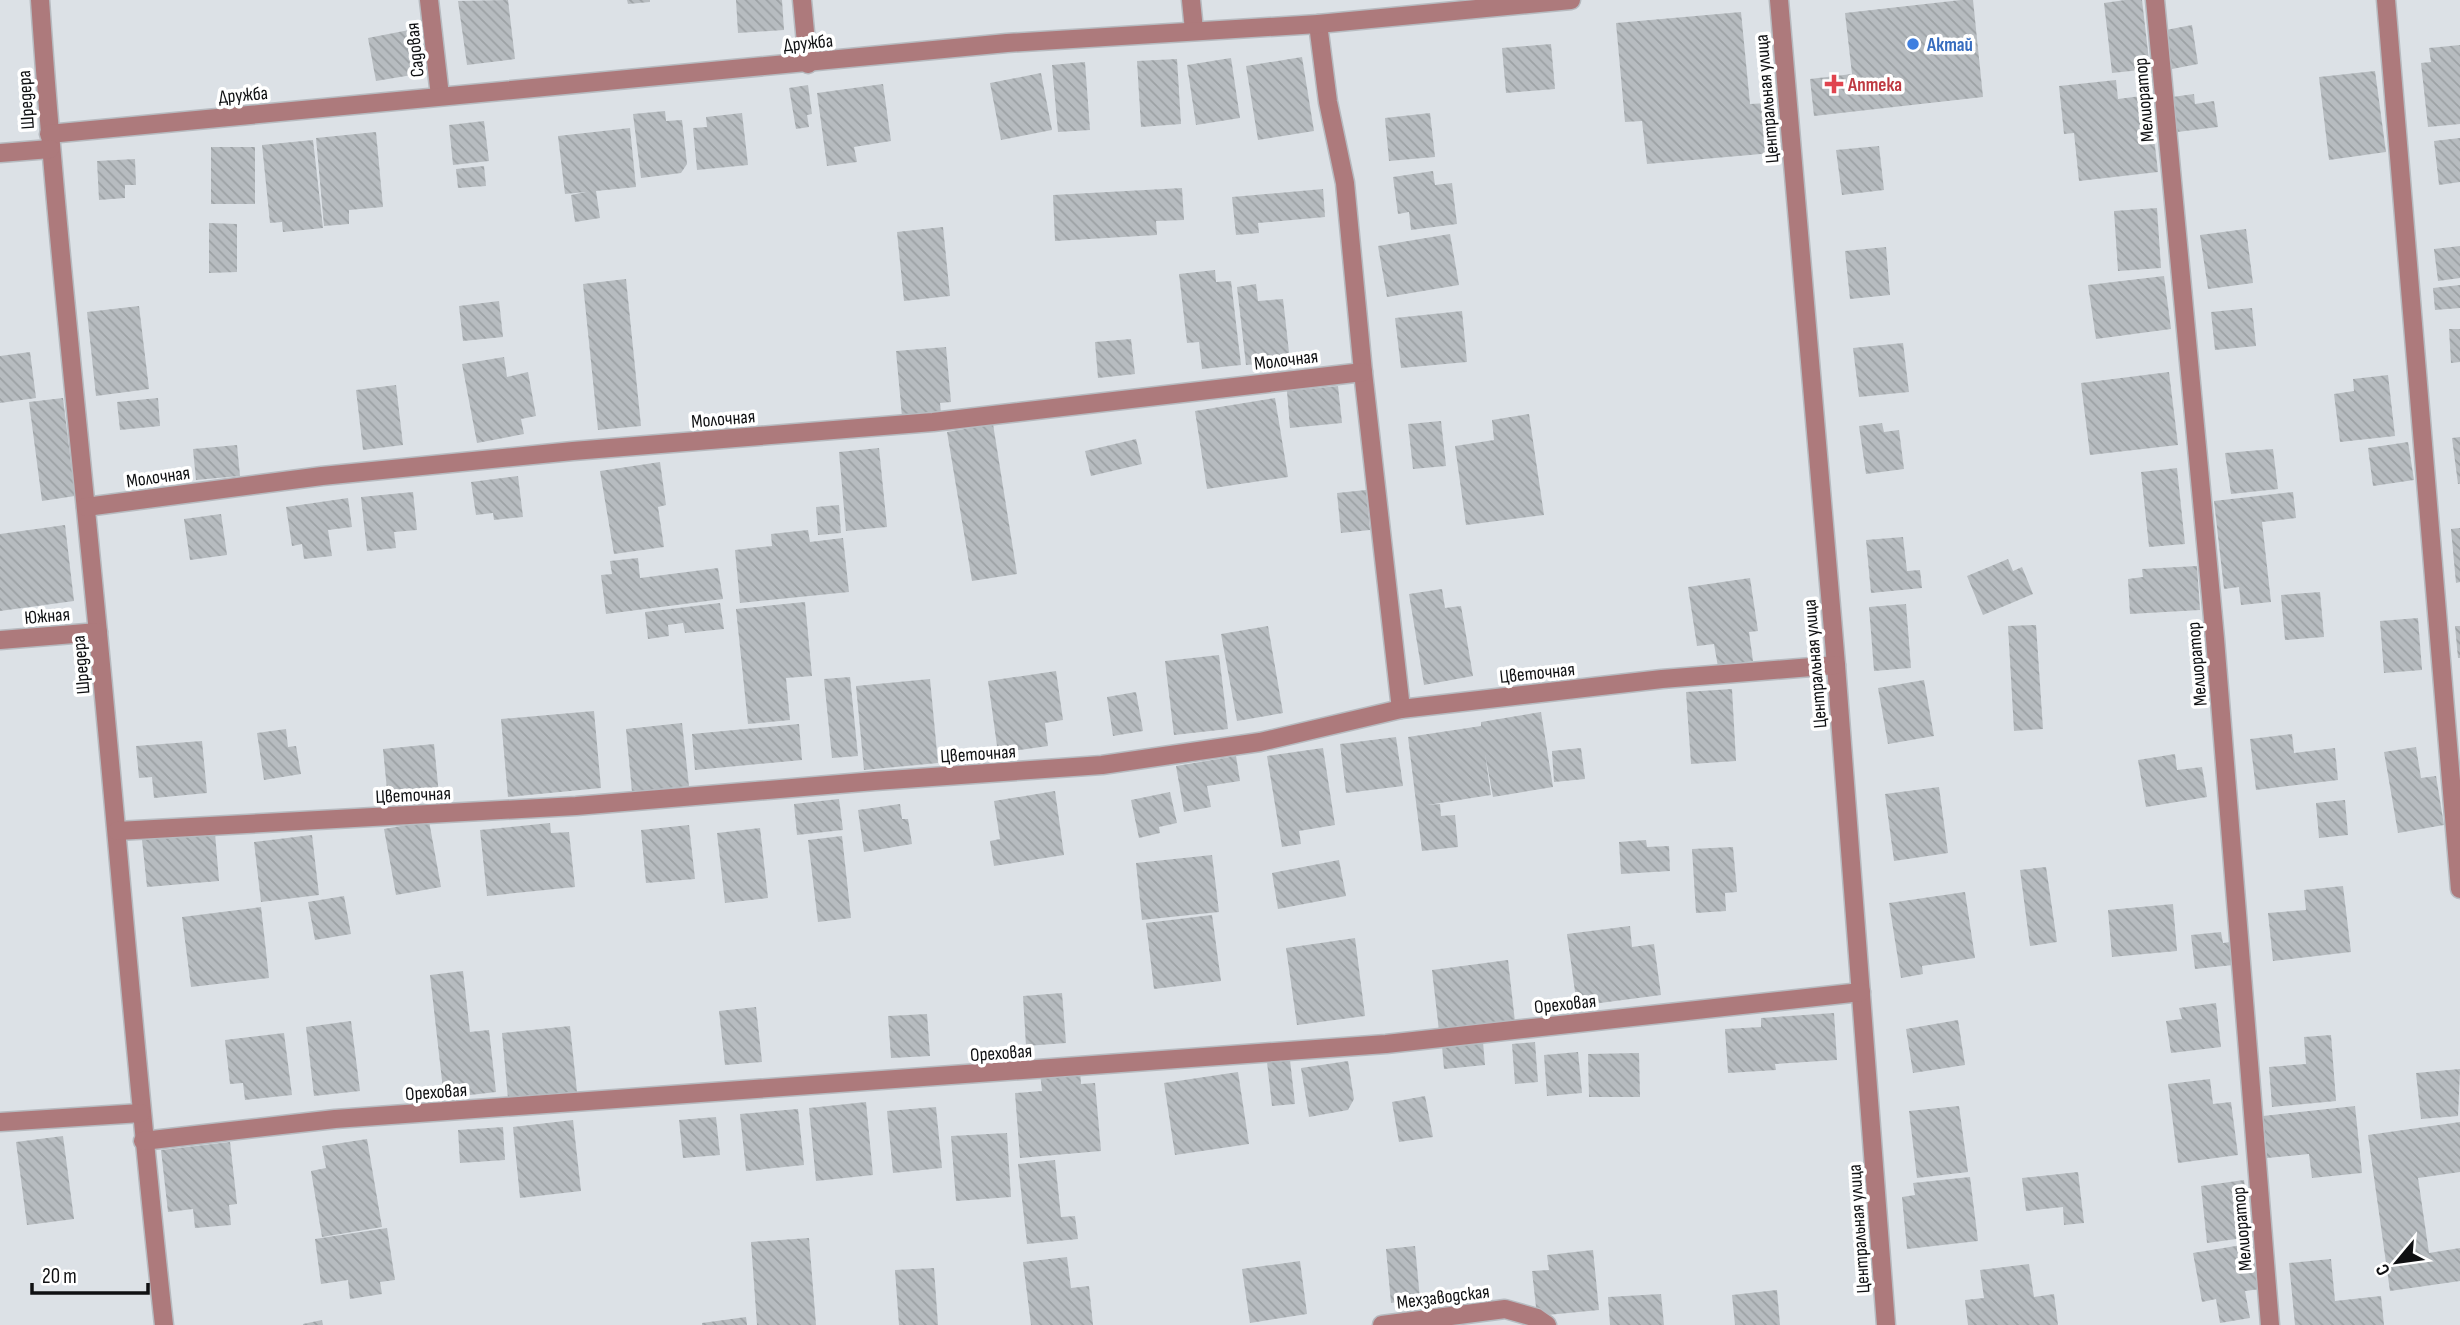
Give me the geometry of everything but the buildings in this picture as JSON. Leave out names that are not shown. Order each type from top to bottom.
[{"type":"street","name":"Шредера","points":[[40,0],[50,141],[117,831],[143,1141],[164,1325]]},
{"type":"street","name":"Садовая","points":[[429,0],[440,96]]},
{"type":"street","points":[[802,0],[808,64]]},
{"type":"street","points":[[1191,0],[1194,30]]},
{"type":"street","name":"Дружба","points":[[0,153],[50,141],[440,96],[808,64],[1007,43],[1318,24],[1571,0]]},
{"type":"street","name":"Центральная улица","points":[[1779,0],[1836,665],[1886,1325]]},
{"type":"street","name":"Мелиоратор","points":[[2155,0],[2215,639],[2270,1325]]},
{"type":"street","points":[[2386,0],[2460,889]]},
{"type":"street","points":[[1318,24],[1328,102],[1345,183],[1363,372],[1401,709]]},
{"type":"street","name":"Молочная","points":[[86,507],[335,474],[933,422],[1363,372]]},
{"type":"street","name":"Южная","points":[[0,640],[98,632]]},
{"type":"street","name":"Цветочная","points":[[117,831],[576,806],[1102,765],[1260,742],[1401,709],[1662,679],[1836,665]]},
{"type":"street","name":"Ореховая","points":[[143,1141],[335,1119],[1386,1044],[1861,992]]},
{"type":"street","points":[[0,1122],[141,1113]]},
{"type":"street","name":"Мехзаводская","points":[[1382,1325],[1506,1309],[1537,1318],[1547,1325]]},
{"type":"place","name":"Актай","points":[[1913,44]]},
{"type":"place","name":"Аптека","points":[[1834,84]]}]
